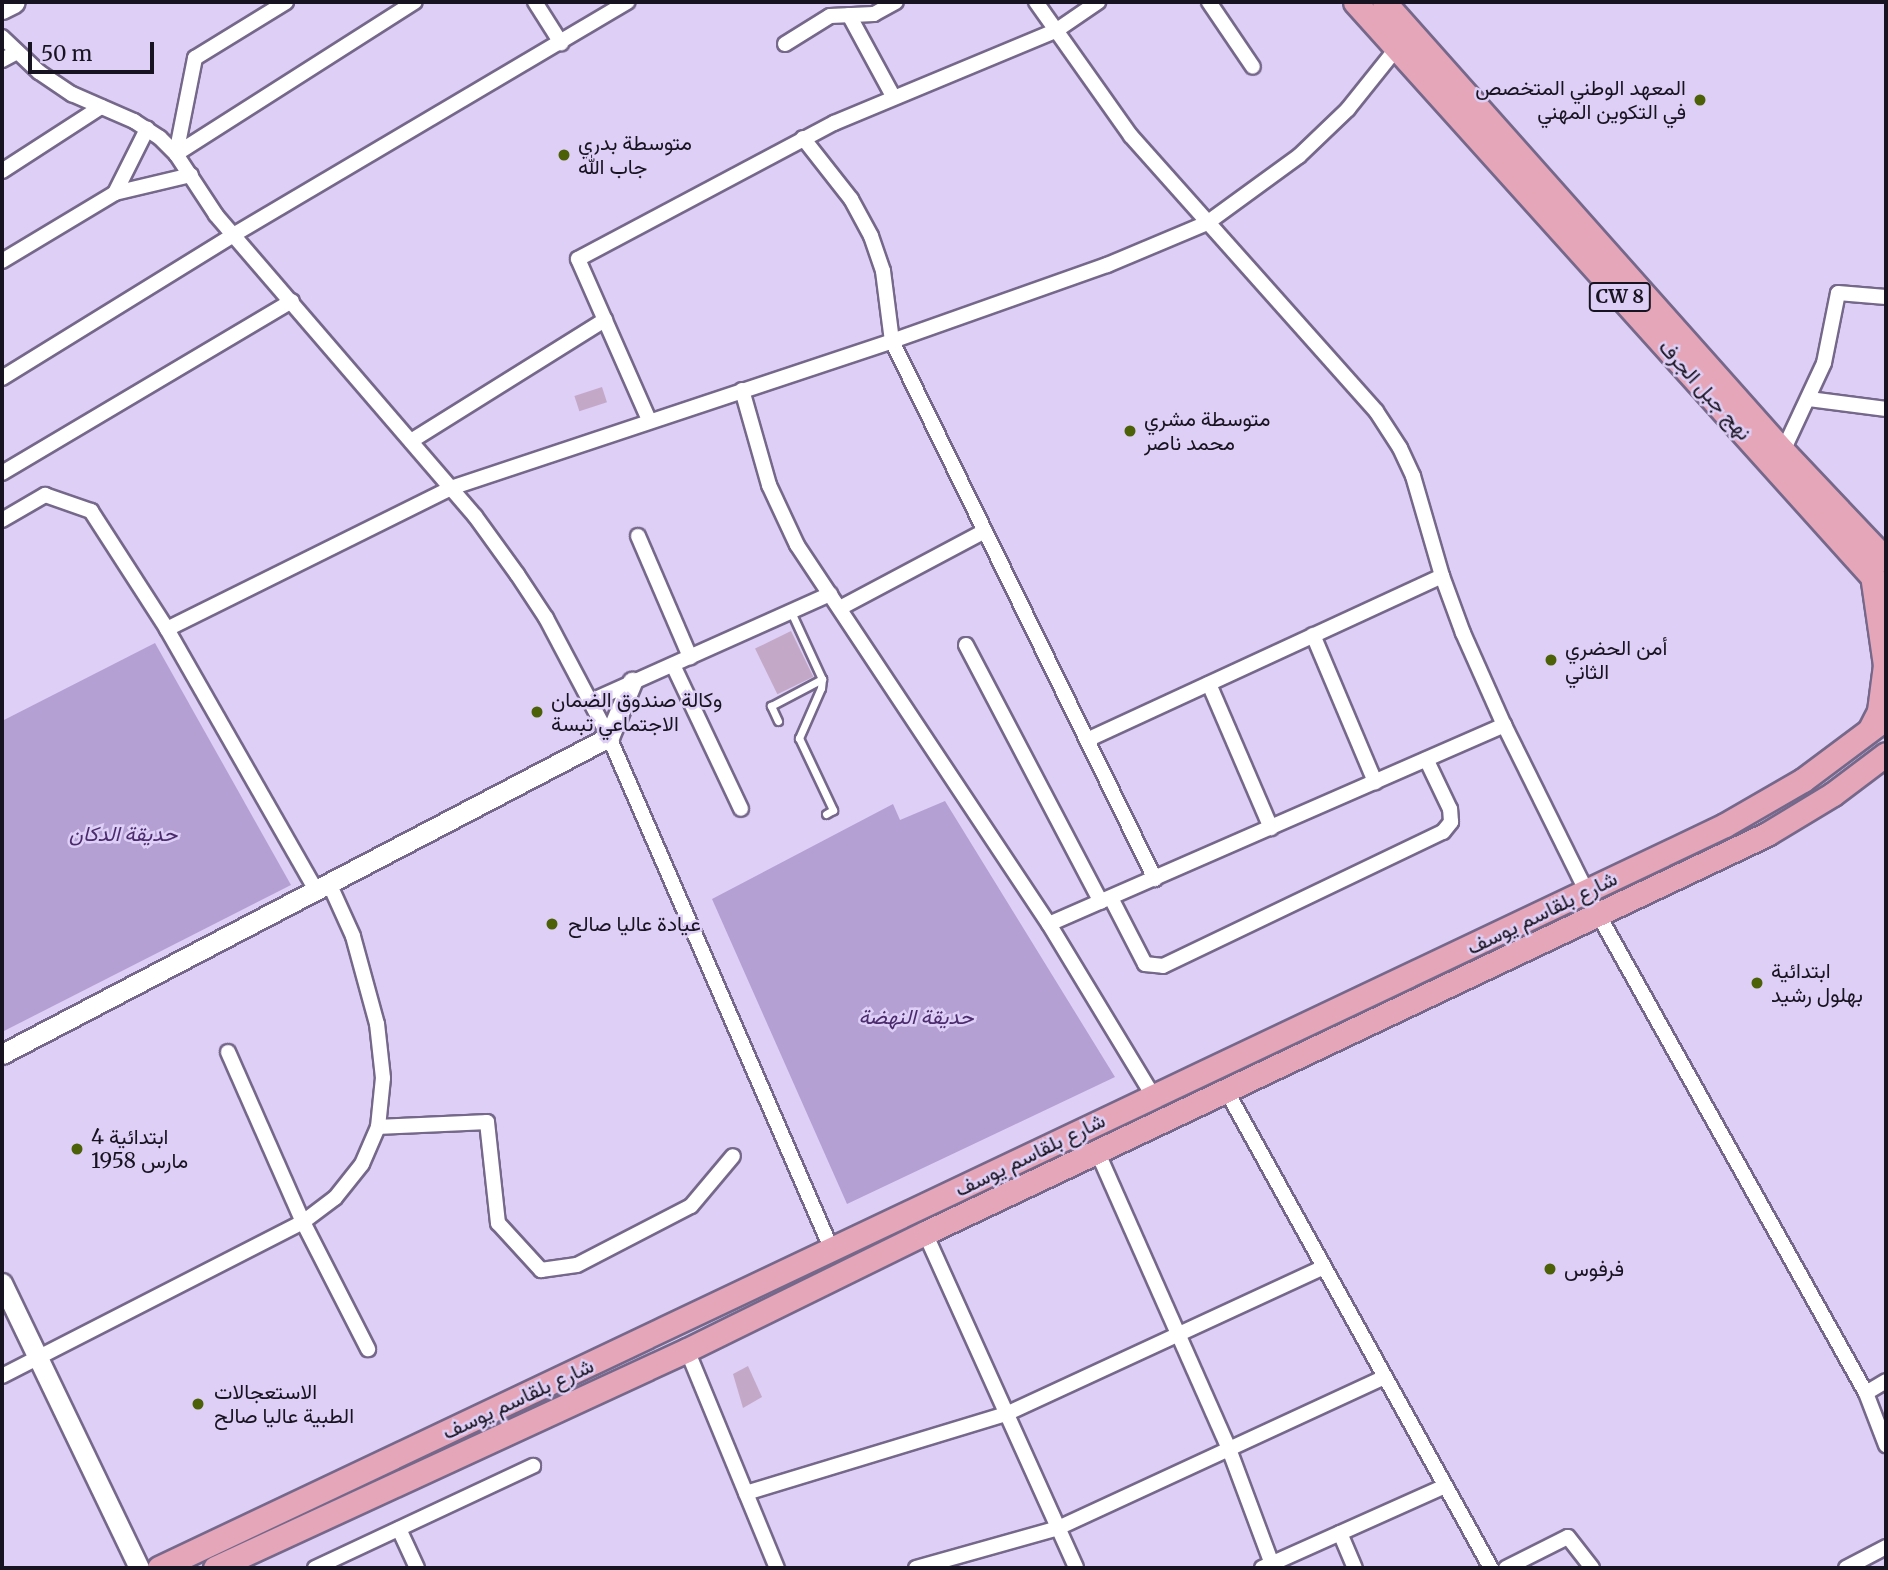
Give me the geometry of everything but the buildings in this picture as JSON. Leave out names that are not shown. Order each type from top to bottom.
[{"type":"main road","points":[[2,8],[14,2]]},
{"type":"main road","name":"نهج جبل الجرف","points":[[1355,2],[1881,575]]},
{"type":"main road","name":"نهج جبل الجرف","points":[[1384,2],[1783,451],[1879,542],[1881,575]]},
{"type":"main road","points":[[1868,733],[1879,711],[1885,665],[1881,575]]},
{"type":"main road","name":"شارع بلقاسم يوسف","points":[[159,1568],[1725,825],[1803,780],[1886,718]]},
{"type":"main road","name":"شارع بلقاسم يوسف","points":[[215,1568],[687,1350],[925,1233],[1767,834],[1833,794],[1886,754]]},
{"type":"street","points":[[176,154],[195,58],[286,2]]},
{"type":"street","points":[[176,154],[415,2]]},
{"type":"street","points":[[535,2],[561,43]]},
{"type":"street","points":[[2,377],[235,234],[628,2]]},
{"type":"street","points":[[785,44],[830,16],[874,14],[896,2]]},
{"type":"street","points":[[1036,2],[1131,136],[1388,428],[1413,476],[1442,576],[1504,725],[1598,914],[1866,1393],[1886,1446]]},
{"type":"street","points":[[649,420],[578,259],[803,138],[893,96],[1057,30],[1098,2]]},
{"type":"street","points":[[1209,2],[1253,67]]},
{"type":"street","points":[[849,15],[893,96]]},
{"type":"street","points":[[2,37],[61,87],[147,129],[176,154],[216,215],[451,488],[517,574],[609,737],[832,1250]]},
{"type":"street","points":[[167,629],[451,488],[892,341],[1107,265],[1207,223],[1299,156],[1348,109],[1396,49]]},
{"type":"street","points":[[2,60],[17,52]]},
{"type":"street","points":[[2,171],[101,107]]},
{"type":"street","points":[[115,193],[147,129]]},
{"type":"street","points":[[803,138],[851,199],[871,236],[883,271],[892,341],[1155,880]]},
{"type":"street","points":[[2,261],[115,193],[191,175]]},
{"type":"street","points":[[1783,451],[1824,363],[1838,293],[1886,297]]},
{"type":"street","points":[[2,473],[292,302]]},
{"type":"street","points":[[411,441],[605,320]]},
{"type":"street","points":[[742,390],[769,485],[782,517],[830,594],[1049,924],[1153,1096]]},
{"type":"street","points":[[1809,399],[1886,409]]},
{"type":"street","points":[[2,520],[45,495],[91,511],[167,629],[353,936],[377,1024],[383,1078],[378,1127],[362,1164],[335,1198],[303,1222],[2,1376]]},
{"type":"street","points":[[840,608],[985,531]]},
{"type":"street","points":[[638,536],[690,657]]},
{"type":"street","points":[[1087,740],[1442,576]]},
{"type":"street","points":[[591,701],[830,594]]},
{"type":"street","points":[[1313,635],[1375,782]]},
{"type":"street","points":[[965,645],[1106,900],[1145,964],[1163,966],[1443,832],[1451,822],[1450,809],[1426,759]]},
{"type":"street","points":[[673,665],[741,809]]},
{"type":"street","points":[[2,1054],[609,737],[632,682]]},
{"type":"street","points":[[1209,684],[1271,828]]},
{"type":"street","points":[[1049,924],[1155,880],[1504,725]]},
{"type":"street","points":[[228,1052],[303,1222],[368,1349]]},
{"type":"street","points":[[1226,1090],[1491,1568]]},
{"type":"street","points":[[378,1127],[487,1122],[498,1223],[541,1270],[577,1265],[691,1206],[733,1156]]},
{"type":"street","points":[[1097,1151],[1229,1449],[1267,1566],[1446,1486]]},
{"type":"street","points":[[925,1233],[1076,1568]]},
{"type":"street","points":[[746,1493],[1006,1414],[1324,1267]]},
{"type":"street","points":[[2,1283],[139,1568]]},
{"type":"street","points":[[687,1350],[777,1568]]},
{"type":"street","points":[[916,1568],[935,1565],[1058,1528],[1385,1377]]},
{"type":"street","points":[[1866,1393],[1886,1381]]},
{"type":"street","points":[[315,1568],[533,1466]]},
{"type":"street","points":[[399,1529],[417,1568]]},
{"type":"street","points":[[1340,1534],[1355,1568]]},
{"type":"street","points":[[1506,1568],[1568,1537],[1592,1568]]},
{"type":"street","points":[[1850,1567],[1886,1547]]},
{"type":"lane","points":[[791,612],[822,678],[799,737],[833,810],[826,814]]},
{"type":"lane","points":[[778,721],[771,706],[822,678]]},
{"type":"green space","name":"حديقة الدكان","points":[[155,643],[291,885],[2,1032],[2,721]]},
{"type":"green space","name":"حديقة النهضة","points":[[945,801],[1115,1077],[847,1204],[712,899],[893,804],[900,820]]},
{"type":"place","name":"المعهد الوطني المتخصص في التكوين المهني","points":[[1700,100]]},
{"type":"place","name":"متوسطة بدري جاب الله","points":[[564,155]]},
{"type":"place","name":"متوسطة مشري محمد ناصر","points":[[1130,431]]},
{"type":"place","name":"أمن الحضري الثاني","points":[[1551,660]]},
{"type":"place","name":"وكالة صندوق الضمان الاجتماعي تبسة","points":[[537,712]]},
{"type":"place","name":"عيادة عاليا صالح","points":[[552,924]]},
{"type":"place","name":"ابتدائية بهلول رشيد","points":[[1757,983]]},
{"type":"place","name":"ابتدائية 4 مارس 1958","points":[[77,1149]]},
{"type":"place","name":"فرفوس","points":[[1550,1269]]},
{"type":"place","name":"الاستعجالات الطبية عاليا صالح","points":[[198,1404]]}]
